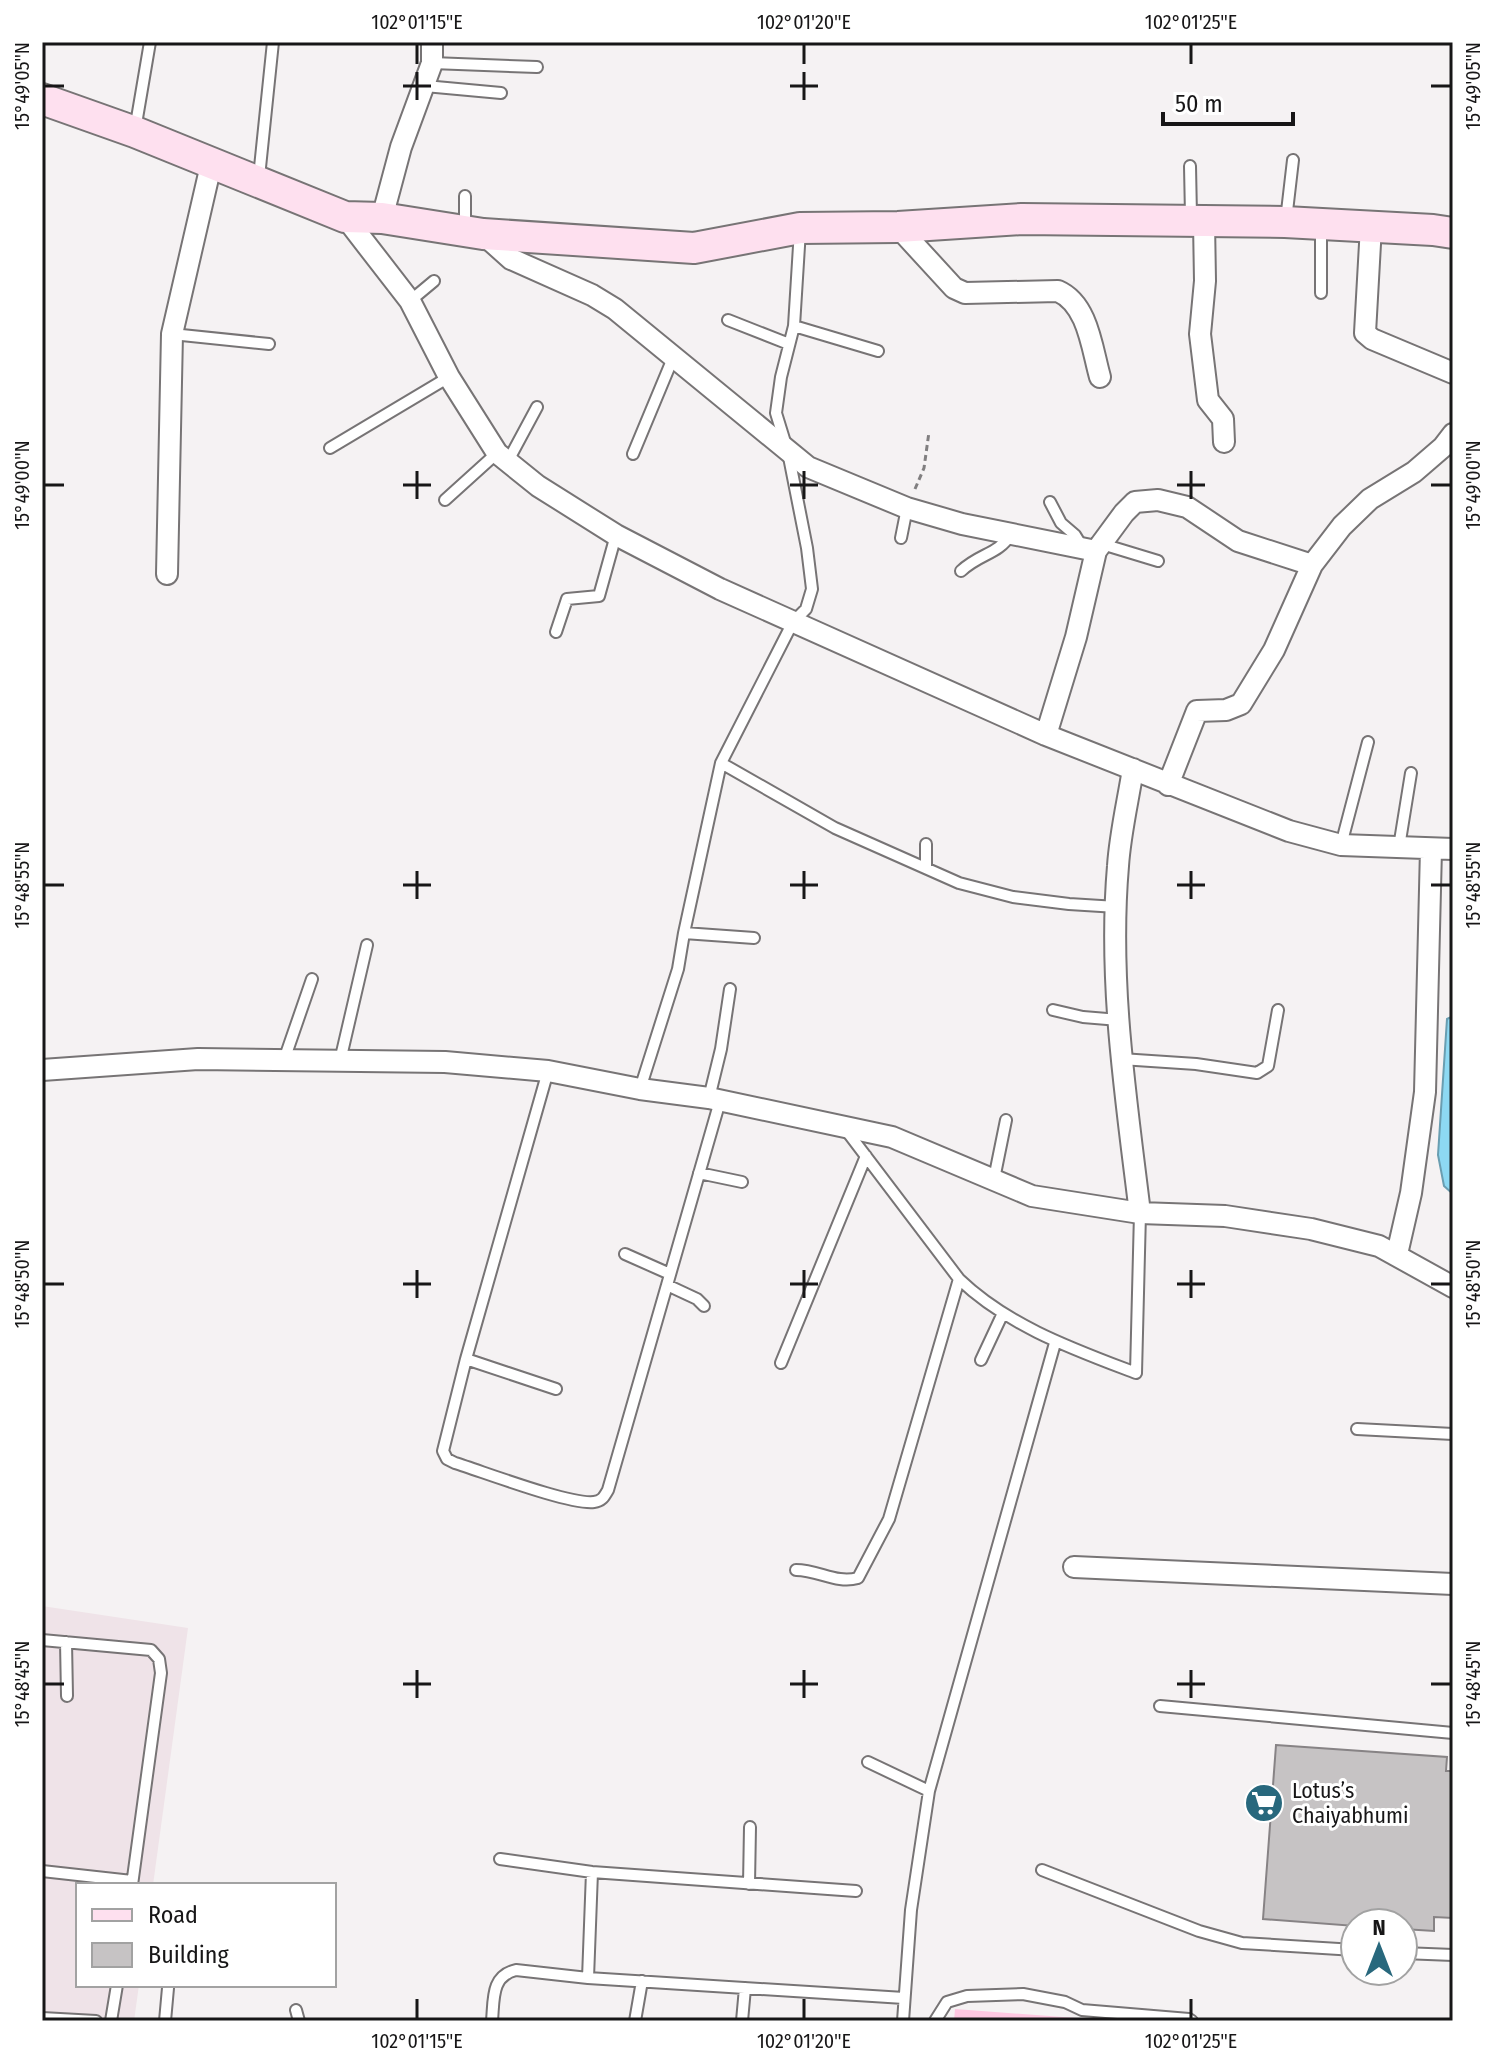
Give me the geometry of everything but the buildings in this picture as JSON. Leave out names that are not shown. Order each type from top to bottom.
[{"type":"street","points":[[382,218],[401,147],[425,86],[432,52]]},
{"type":"street","points":[[42,99],[135,132],[345,217],[382,218],[474,233],[694,248],[800,228],[898,227],[1022,219],[1285,222],[1453,233]]},
{"type":"street","points":[[167,574],[172,334],[211,165]]},
{"type":"street","points":[[345,217],[410,301],[449,377],[502,457],[538,486],[616,535],[720,589],[1046,735],[1289,831],[1341,845],[1453,849]]},
{"type":"street","points":[[1198,222],[1205,281],[1200,334],[1205,386],[1208,400],[1223,419],[1224,442]]},
{"type":"street","points":[[1371,226],[1365,333],[1372,339],[1453,373]]},
{"type":"street","points":[[898,227],[954,288],[965,293],[1058,291],[1070,296],[1084,321],[1100,377]]},
{"type":"street","points":[[474,233],[511,259],[592,295],[615,309],[808,467],[907,508],[962,524],[1094,548]]},
{"type":"street","points":[[1168,785],[1197,711],[1226,710],[1241,704],[1274,650],[1312,565],[1342,526],[1370,499],[1414,472],[1453,434]]},
{"type":"street","points":[[1046,735],[1076,637],[1094,548],[1135,502],[1158,500],[1187,507],[1238,541],[1312,565]]},
{"type":"street","points":[[1133,769],[1118,865],[1117,907],[1121,1059],[1140,1213]]},
{"type":"street","points":[[1397,1254],[1411,1193],[1425,1092],[1431,849]]},
{"type":"street","points":[[42,1070],[198,1059],[484,1064],[548,1071],[640,1089],[714,1099],[892,1137],[1032,1196],[1140,1213],[1225,1216],[1311,1229],[1379,1246],[1453,1287]]},
{"type":"street","points":[[1074,1567],[1453,1584]]},
{"type":"lane","points":[[135,132],[150,42]]},
{"type":"lane","points":[[258,183],[273,42]]},
{"type":"lane","points":[[432,52],[537,67]]},
{"type":"lane","points":[[425,86],[501,93]]},
{"type":"lane","points":[[1285,222],[1293,160]]},
{"type":"lane","points":[[1190,166],[1198,222]]},
{"type":"lane","points":[[465,196],[474,233]]},
{"type":"lane","points":[[1321,224],[1321,293]]},
{"type":"lane","points":[[640,1089],[678,969],[721,763],[793,622],[806,609],[812,589],[788,452],[776,413],[794,326],[800,228]]},
{"type":"lane","points":[[410,301],[434,281]]},
{"type":"lane","points":[[728,320],[789,344]]},
{"type":"lane","points":[[794,326],[878,351]]},
{"type":"lane","points":[[172,334],[269,344]]},
{"type":"lane","points":[[633,454],[673,358]]},
{"type":"lane","points":[[330,448],[449,377]]},
{"type":"lane","points":[[445,500],[502,457],[537,407]]},
{"type":"lane","points":[[1050,502],[1061,523],[1094,548],[1158,561]]},
{"type":"lane","points":[[901,538],[907,508]]},
{"type":"lane","points":[[961,571],[974,559],[1002,549],[1011,534]]},
{"type":"lane","points":[[556,632],[567,599],[599,596],[616,535]]},
{"type":"lane","points":[[1341,845],[1368,742]]},
{"type":"lane","points":[[721,763],[835,828],[959,883],[1013,897],[1117,907]]},
{"type":"lane","points":[[1399,847],[1411,773]]},
{"type":"lane","points":[[926,844],[926,868]]},
{"type":"lane","points":[[684,933],[754,938]]},
{"type":"lane","points":[[340,1061],[367,945]]},
{"type":"lane","points":[[284,1060],[312,979]]},
{"type":"lane","points":[[548,1071],[443,1451],[447,1459],[572,1499],[598,1502],[608,1490],[699,1173],[714,1099],[730,989]]},
{"type":"lane","points":[[1053,1010],[1083,1017],[1119,1020]]},
{"type":"lane","points":[[1121,1059],[1196,1064],[1257,1073],[1268,1066],[1278,1010]]},
{"type":"lane","points":[[994,1179],[1006,1120]]},
{"type":"lane","points":[[841,1125],[972,1292],[1055,1343],[1136,1373],[1140,1213]]},
{"type":"lane","points":[[781,1363],[866,1156]]},
{"type":"lane","points":[[699,1173],[742,1182]]},
{"type":"lane","points":[[625,1254],[704,1306]]},
{"type":"lane","points":[[796,1570],[813,1570],[846,1582],[858,1578],[889,1519],[959,1279]]},
{"type":"lane","points":[[981,1360],[1003,1313]]},
{"type":"lane","points":[[903,2021],[911,1910],[929,1791],[1055,1343]]},
{"type":"lane","points":[[466,1359],[556,1389]]},
{"type":"lane","points":[[1357,1429],[1453,1434]]},
{"type":"lane","points":[[42,1640],[151,1650],[159,1659],[161,1673],[132,1883],[42,1871]]},
{"type":"lane","points":[[66,1642],[67,1696]]},
{"type":"lane","points":[[1160,1706],[1453,1733]]},
{"type":"lane","points":[[868,1762],[929,1791]]},
{"type":"lane","points":[[749,1884],[750,1827]]},
{"type":"lane","points":[[500,1859],[592,1872],[856,1891]]},
{"type":"lane","points":[[1042,1870],[1199,1931],[1242,1943],[1339,1949]]},
{"type":"lane","points":[[588,1978],[592,1872]]},
{"type":"lane","points":[[1419,1954],[1453,1955]]},
{"type":"lane","points":[[492,2021],[495,1986],[508,1972],[516,1970],[588,1978],[904,1998]]},
{"type":"lane","points":[[635,2021],[642,1981]]},
{"type":"lane","points":[[111,2021],[117,1987]]},
{"type":"lane","points":[[165,2021],[168,1988]]},
{"type":"lane","points":[[742,2021],[745,1988]]},
{"type":"lane","points":[[935,2021],[947,2002],[967,1996],[1023,1994],[1065,2002],[1082,2010],[1192,2021]]},
{"type":"lane","points":[[42,2018],[96,2021]]},
{"type":"path","points":[[907,508],[924,468],[929,432]]},
{"type":"shaded area","points":[[42,1606],[188,1628],[153,1883],[76,1883],[76,1987],[139,1987],[134,2021],[42,2021]]},
{"type":"shaded area","points":[[955,2009],[1116,2021],[954,2021]]},
{"type":"water","points":[[1453,1016],[1453,1194],[1444,1186],[1438,1155],[1447,1019]]},
{"type":"place","name":"Lotus’s Chaiyabhumi","points":[[1264,1803]]}]
